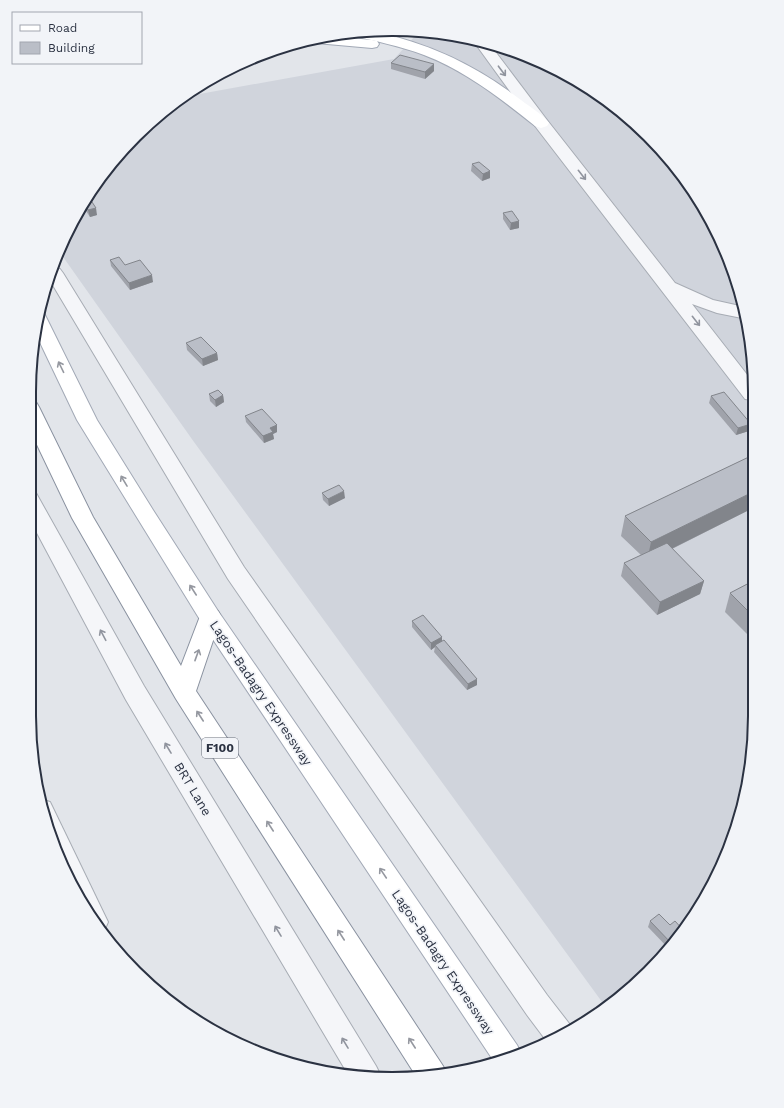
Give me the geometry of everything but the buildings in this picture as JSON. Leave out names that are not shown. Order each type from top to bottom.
[{"type":"main road","points":[[376,37],[405,43],[434,54],[472,72],[541,123]]},
{"type":"main road","points":[[338,40],[360,42],[434,54]]},
{"type":"main road","name":"Lagos-Badagry Expressway","points":[[42,328],[87,420],[210,617],[506,1053]]},
{"type":"main road","name":"F100","points":[[36,421],[83,518],[184,692],[429,1070]]},
{"type":"main road","points":[[184,692],[210,617]]},
{"type":"street","points":[[485,48],[541,123],[748,389]]},
{"type":"street","points":[[56,276],[236,573],[537,1005],[557,1031]]},
{"type":"street","points":[[669,286],[702,303],[738,311]]},
{"type":"street","name":"BRT Lane","points":[[36,511],[135,693],[363,1070]]},
{"type":"shaded area","points":[[414,37],[461,43],[484,48],[528,63],[590,96],[627,124],[644,140],[660,157],[688,194],[721,256],[736,300],[745,346],[748,392],[748,716],[745,762],[741,785],[736,808],[721,852],[688,914],[660,951],[644,968],[627,984],[603,1003],[194,442],[63,257],[84,214],[96,194],[124,157],[157,124],[196,95],[394,59]]}]
